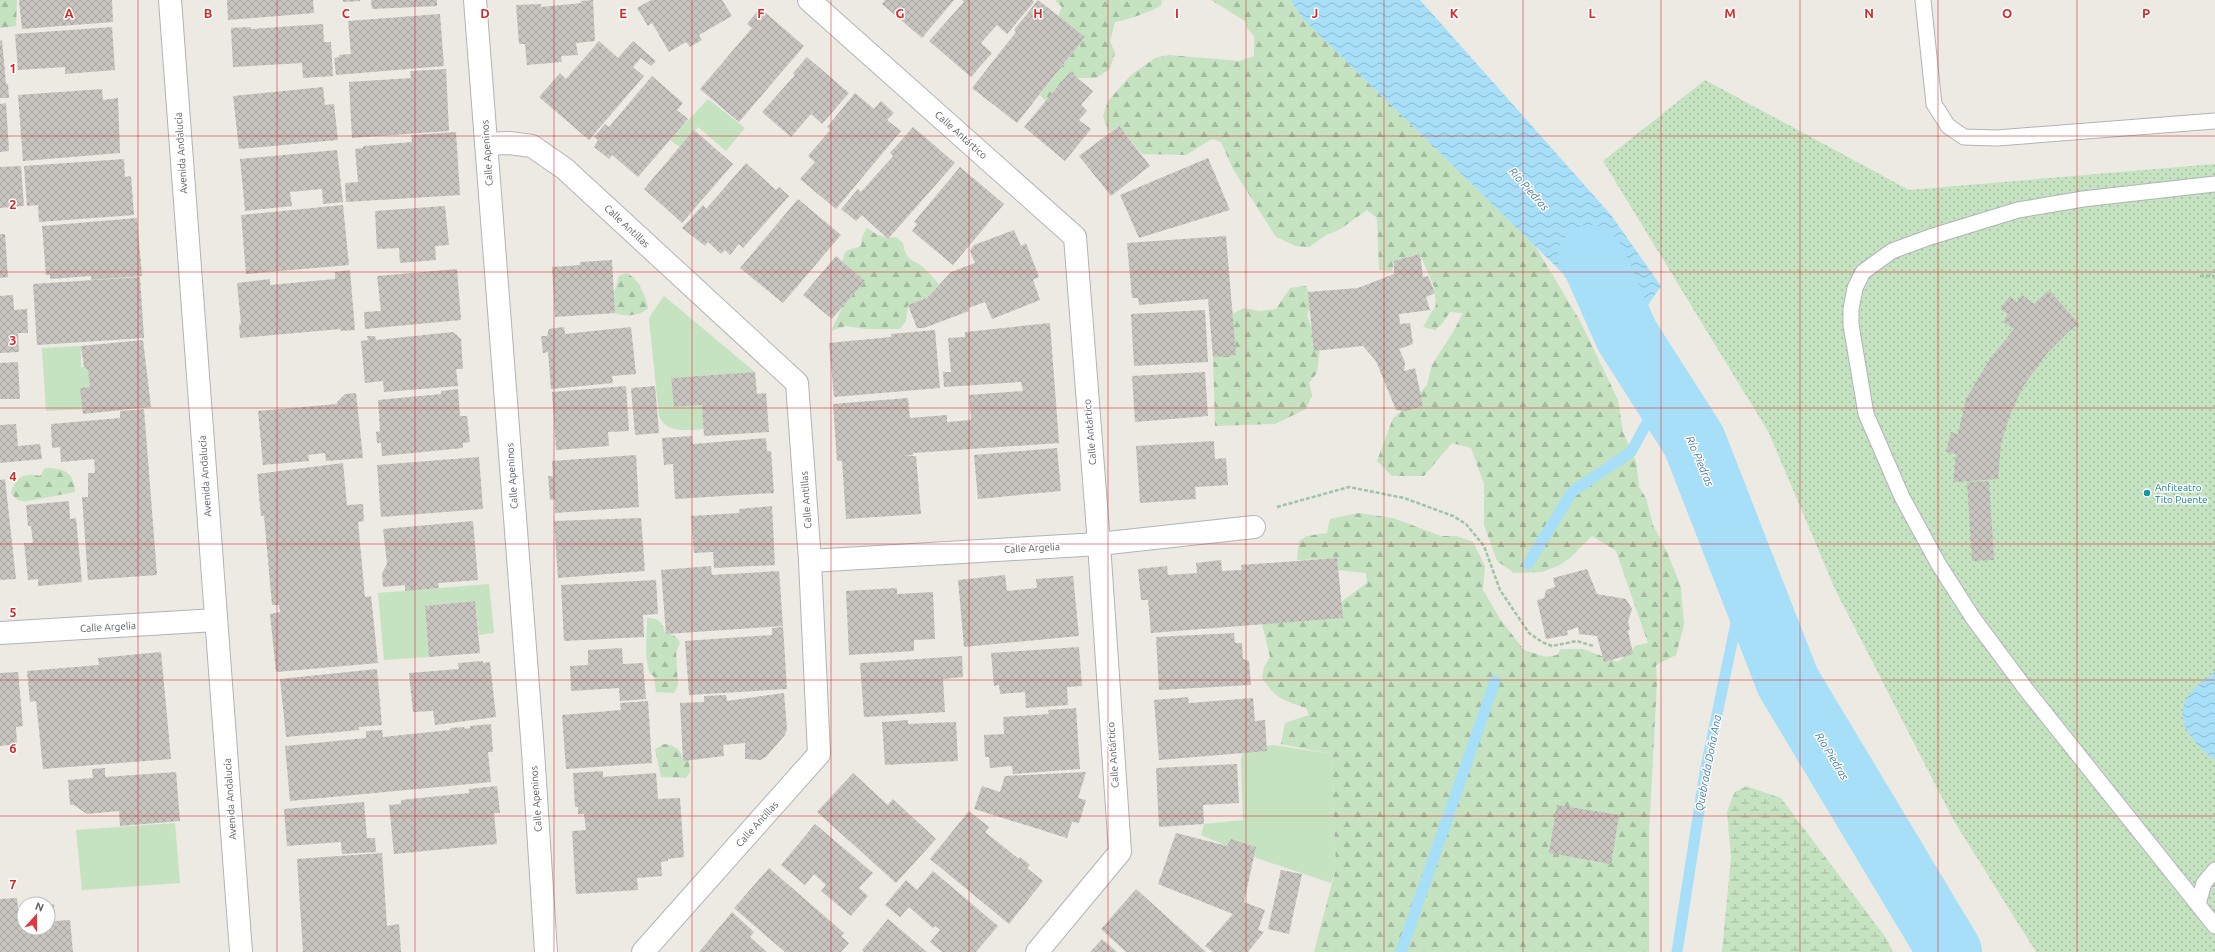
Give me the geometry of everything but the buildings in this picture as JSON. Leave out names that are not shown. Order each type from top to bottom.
[{"type":"street","name":"Avenida Andalucía","points":[[170,0],[241,952]]},
{"type":"street","name":"Calle Apeninos","points":[[475,0],[533,751],[546,952]]},
{"type":"street","name":"Calle Antártico","points":[[809,0],[1075,237],[1099,544],[1120,852],[1037,952]]},
{"type":"street","name":"Calle Antillas","points":[[486,144],[510,143],[532,146],[565,169],[797,383],[810,561],[819,754],[643,952]]},
{"type":"street","name":"Calle Argelia","points":[[810,561],[1099,544],[1254,527]]},
{"type":"street","name":"Calle Argelia","points":[[0,633],[216,620]]},
{"type":"lane","points":[[1924,0],[1934,104],[1948,126],[1964,136],[1997,138],[2215,120]]},
{"type":"lane","points":[[2215,184],[2083,199],[2018,210],[1930,237],[1892,251],[1863,272],[1855,288],[1851,309],[1852,325],[1866,414],[1902,497],[1939,566],[1973,618],[2028,692],[2215,926]]},
{"type":"lane","points":[[2198,904],[2204,883],[2215,870]]},
{"type":"path","points":[[2200,276],[2215,276]]},
{"type":"path","points":[[1254,527],[1267,513],[1282,505],[1349,487],[1385,493],[1420,503],[1453,516],[1466,524],[1484,546],[1500,590],[1529,633],[1542,642],[1552,646],[1577,641],[1593,646]]},
{"type":"green space","points":[[0,0],[17,0],[16,26],[0,28]]},
{"type":"green space","points":[[1055,0],[1162,0],[1161,6],[1138,16],[1115,22],[1110,41],[1115,53],[1110,69],[1096,78],[1077,78],[1046,101],[1040,95],[1085,37],[1058,16],[1062,7]]},
{"type":"green space","points":[[1211,0],[1290,0],[1304,20],[1535,246],[1580,321],[1618,400],[1623,432],[1636,461],[1639,487],[1646,498],[1653,525],[1667,552],[1681,587],[1684,625],[1676,655],[1656,665],[1657,682],[1649,833],[1649,952],[1314,952],[1336,868],[1331,754],[1281,744],[1285,723],[1309,715],[1306,708],[1286,701],[1276,695],[1262,678],[1264,667],[1270,657],[1262,624],[1342,618],[1341,602],[1367,583],[1366,573],[1338,570],[1337,558],[1297,560],[1299,541],[1307,536],[1327,533],[1330,519],[1359,513],[1393,518],[1441,536],[1457,536],[1473,542],[1485,566],[1483,590],[1500,619],[1524,650],[1546,657],[1557,655],[1561,649],[1583,649],[1618,662],[1637,645],[1648,643],[1616,551],[1592,536],[1571,557],[1560,565],[1542,572],[1514,573],[1497,561],[1484,525],[1484,484],[1471,448],[1452,443],[1424,476],[1392,476],[1377,461],[1393,418],[1409,405],[1427,385],[1432,365],[1463,313],[1450,312],[1442,324],[1435,330],[1423,327],[1436,305],[1434,287],[1420,254],[1394,261],[1392,271],[1379,270],[1377,218],[1367,210],[1339,230],[1326,235],[1309,247],[1296,246],[1276,237],[1233,169],[1221,142],[1212,139],[1186,155],[1142,154],[1119,126],[1109,132],[1103,116],[1108,101],[1130,76],[1155,58],[1169,55],[1239,61],[1254,56],[1254,36],[1247,28],[1245,21]]},
{"type":"green space","points":[[1705,80],[1909,190],[2215,164],[2215,952],[2036,952],[1954,821],[1835,589],[1769,433],[1603,161]]},
{"type":"green space","points":[[708,99],[745,128],[726,151],[698,127],[680,147],[670,140]]},
{"type":"green space","points":[[867,228],[881,236],[896,237],[903,243],[908,257],[924,268],[939,284],[927,298],[908,305],[906,321],[900,329],[866,329],[846,326],[831,331],[843,306],[865,281],[842,261],[846,251],[861,246],[862,237]]},
{"type":"green space","points":[[626,273],[631,275],[638,283],[647,303],[648,308],[641,313],[628,315],[615,313],[614,293],[619,276]]},
{"type":"green space","points":[[1306,286],[1313,302],[1307,315],[1312,329],[1321,339],[1317,373],[1309,383],[1312,395],[1306,409],[1275,424],[1215,426],[1213,357],[1232,314],[1244,308],[1259,311],[1276,309],[1290,288]]},
{"type":"green space","points":[[664,296],[755,372],[671,378],[674,407],[702,405],[704,429],[678,430],[667,426],[662,422],[659,416],[649,319]]},
{"type":"green space","points":[[81,346],[81,367],[91,367],[93,386],[88,409],[46,411],[42,348]]},
{"type":"green space","points":[[45,468],[58,469],[67,472],[73,480],[75,492],[25,501],[16,499],[11,493],[15,483],[25,475],[40,476]]},
{"type":"green space","points":[[489,584],[494,633],[479,635],[475,601],[425,606],[429,657],[384,660],[378,593]]},
{"type":"green space","points":[[647,618],[659,621],[665,632],[676,637],[680,642],[676,652],[678,685],[674,693],[656,692],[654,677],[649,672],[646,655]]},
{"type":"green space","points":[[664,744],[677,749],[681,754],[683,761],[689,760],[690,772],[686,778],[661,777],[655,749]]},
{"type":"green space","points":[[1273,745],[1331,754],[1336,868],[1331,883],[1254,857],[1256,847],[1231,839],[1227,846],[1201,835],[1204,824],[1243,820],[1241,759],[1244,749]]},
{"type":"green space","points":[[1746,786],[1781,798],[1886,938],[1893,952],[1722,952],[1731,857],[1727,812],[1734,793]]},
{"type":"green space","points":[[175,823],[180,883],[82,890],[76,830]]},
{"type":"water","points":[[1290,0],[1420,0],[1611,215],[1661,286],[1627,336],[1304,20]]},
{"type":"water","points":[[2215,671],[2215,760],[2191,737],[2183,718],[2183,709],[2186,699],[2194,689]]},
{"type":"waterway","name":"Río Piedras","points":[[1590,257],[1594,262],[1627,336],[1694,441],[1788,682],[1950,952]]},
{"type":"waterway","points":[[1528,564],[1572,492],[1631,452],[1663,393]]},
{"type":"waterway","name":"Quebrada Doña Ana","points":[[1677,952],[1705,772],[1746,575]]},
{"type":"waterway","points":[[1401,952],[1495,681]]},
{"type":"place","name":"Anfiteatro Tito Puente","points":[[2147,493]]}]
